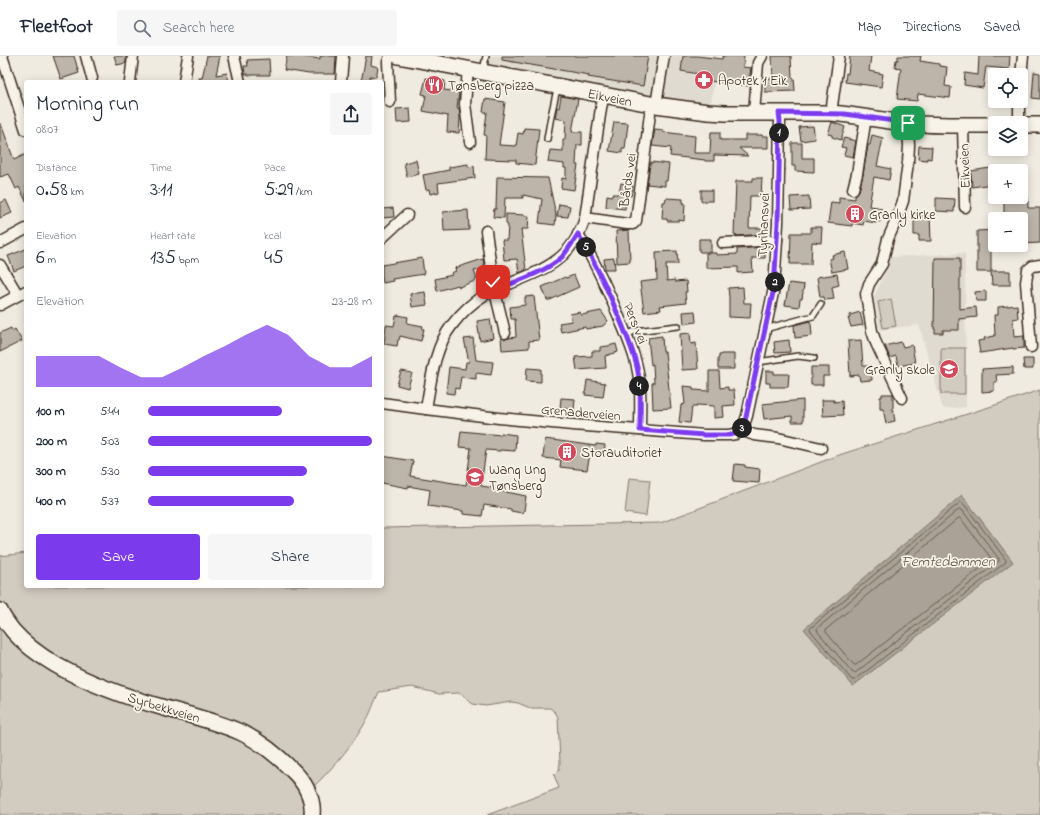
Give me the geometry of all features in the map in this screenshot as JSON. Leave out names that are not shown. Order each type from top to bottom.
[{"type":"main road","name":"Eikveien","points":[[398,56],[604,95],[653,110],[725,113],[831,113],[921,125],[988,125]]},
{"type":"main road","points":[[1028,125],[1040,125]]},
{"type":"main road","name":"Syrbekkveien","points":[[0,611],[2,617],[22,641],[38,654],[78,677],[102,688],[209,720],[240,732],[262,745],[299,776],[312,803],[312,815]]},
{"type":"street","points":[[2,56],[24,124]]},
{"type":"street","points":[[86,56],[92,78]]},
{"type":"street","points":[[130,80],[133,56]]},
{"type":"street","points":[[184,80],[188,56]]},
{"type":"street","points":[[234,56],[240,80]]},
{"type":"street","points":[[341,80],[342,56]]},
{"type":"street","points":[[390,56],[388,62],[390,102]]},
{"type":"street","points":[[653,110],[664,56]]},
{"type":"street","points":[[754,113],[758,63],[762,56]]},
{"type":"street","points":[[831,113],[839,56]]},
{"type":"street","points":[[1022,68],[1023,56]]},
{"type":"street","points":[[468,69],[465,104],[470,142]]},
{"type":"street","points":[[426,409],[438,354],[451,326],[471,305],[486,294],[536,273],[557,261],[572,245],[585,218],[601,104],[604,95]]},
{"type":"street","name":"Bårds vei","points":[[585,218],[627,224],[633,224],[636,221],[653,110]]},
{"type":"street","name":"Tyrihansvei","points":[[741,430],[747,416],[774,288],[777,240],[779,113]]},
{"type":"street","points":[[853,189],[857,174],[866,117]]},
{"type":"street","points":[[902,398],[876,343],[872,331],[866,294],[869,284],[882,264],[888,239],[896,223],[903,201],[908,162],[908,123]]},
{"type":"street","name":"Eikveien","points":[[963,125],[965,207]]},
{"type":"street","points":[[384,236],[407,215]]},
{"type":"street","points":[[0,243],[24,230]]},
{"type":"street","points":[[486,231],[495,290],[505,332]]},
{"type":"street","name":"Pers vei","points":[[578,234],[590,254],[612,301],[636,363],[639,379],[640,430]]},
{"type":"street","points":[[722,243],[777,240]]},
{"type":"street","points":[[0,265],[22,293],[0,305]]},
{"type":"street","points":[[1031,347],[1026,282],[1028,270],[1033,266],[1040,265]]},
{"type":"street","name":"Grenaderveien","points":[[384,404],[499,418],[704,435],[729,435],[741,430]]},
{"type":"street","points":[[741,430],[754,435],[778,438],[821,448]]},
{"type":"lane","points":[[483,72],[486,56]]},
{"type":"lane","points":[[547,139],[557,86]]},
{"type":"lane","points":[[765,329],[813,316],[822,304]]},
{"type":"lane","points":[[626,335],[635,331],[678,326]]},
{"type":"lane","points":[[758,362],[798,356],[814,358]]},
{"type":"shaded area","points":[[488,56],[718,56],[710,109],[486,70]]},
{"type":"shaded area","name":"Granly skole","points":[[965,253],[966,407],[943,409],[919,325],[880,330],[874,297],[892,257]]},
{"type":"shaded area","points":[[891,299],[896,326],[883,328],[878,302]]},
{"type":"shaded area","points":[[941,348],[965,348],[965,394],[941,394]]},
{"type":"shaded area","points":[[1040,390],[1040,815],[487,815],[559,788],[554,775],[559,770],[560,763],[558,717],[550,708],[530,708],[511,702],[486,706],[479,705],[473,704],[463,695],[458,693],[439,694],[412,687],[379,692],[367,719],[352,743],[329,771],[303,797],[306,805],[303,815],[0,815],[0,556],[24,553],[24,588],[384,588],[384,528],[660,523],[842,454]]},
{"type":"shaded area","points":[[629,478],[650,480],[646,516],[625,513]]},
{"type":"water","name":"Femtedammen","points":[[962,495],[1013,562],[853,686],[804,629]]},
{"type":"building","points":[[53,56],[74,56],[79,73],[61,79]]},
{"type":"building","points":[[114,56],[126,56],[126,63],[117,65]]},
{"type":"building","points":[[207,56],[220,56],[216,75],[227,73],[229,80],[200,80],[199,78],[202,78]]},
{"type":"building","points":[[287,56],[320,59],[320,56],[336,56],[335,74],[309,74],[284,70]]},
{"type":"building","points":[[366,56],[372,56],[371,65],[378,67],[376,77],[370,76],[370,80],[361,80]]},
{"type":"building","points":[[502,56],[648,56],[643,86],[502,60]]},
{"type":"building","points":[[683,56],[722,59],[723,56],[744,56],[743,67],[751,68],[748,86],[709,81],[709,85],[697,83],[699,74],[681,71]]},
{"type":"building","points":[[772,56],[791,56],[792,78],[794,78],[795,91],[765,92],[765,79],[773,78]]},
{"type":"building","points":[[850,56],[871,56],[869,71],[883,74],[881,87],[845,82],[846,73],[848,74]]},
{"type":"building","points":[[898,56],[921,56],[920,61],[947,67],[945,86],[951,87],[950,98],[918,94],[917,101],[897,99],[901,68],[895,67]]},
{"type":"building","points":[[979,56],[1010,56],[1009,68],[986,67],[983,88],[964,85],[965,73],[978,75]]},
{"type":"building","points":[[269,59],[270,75],[245,74],[244,66],[248,66],[247,60]]},
{"type":"building","points":[[1034,72],[1040,73],[1040,99],[1032,98]]},
{"type":"building","points":[[426,78],[445,81],[444,90],[459,92],[457,108],[459,108],[460,118],[459,133],[447,132],[448,116],[423,111],[426,95],[422,94]]},
{"type":"building","points":[[561,96],[578,99],[572,132],[582,132],[582,145],[577,145],[576,165],[578,165],[574,190],[561,188],[562,178],[566,179],[566,168],[564,168],[564,164],[548,162],[550,150],[563,151],[566,120],[555,118],[557,107],[559,108]]},
{"type":"building","points":[[485,99],[505,102],[499,145],[516,146],[518,133],[523,134],[524,128],[539,129],[535,165],[516,163],[516,160],[485,159],[486,135],[484,135],[487,112],[483,112]]},
{"type":"building","points":[[410,108],[411,122],[397,123],[396,109]]},
{"type":"building","points":[[614,122],[628,123],[625,149],[622,149],[622,153],[609,151]]},
{"type":"building","points":[[832,122],[845,127],[841,140],[828,134]]},
{"type":"building","points":[[1,124],[14,160],[24,155],[24,197],[19,187],[16,189],[9,174],[0,177]]},
{"type":"building","points":[[813,126],[815,139],[801,141],[799,127]]},
{"type":"building","points":[[655,129],[663,130],[663,132],[695,136],[694,153],[710,153],[711,132],[720,132],[720,140],[745,140],[745,135],[768,136],[768,148],[739,148],[748,156],[714,155],[714,161],[670,156],[671,148],[652,146]]},
{"type":"building","points":[[872,135],[883,138],[877,166],[891,169],[889,180],[874,177],[869,206],[882,209],[880,222],[877,221],[876,223],[864,221],[863,225],[852,223],[852,226],[828,223],[831,202],[839,203],[839,197],[855,199],[855,195],[859,191],[868,145],[870,145]]},
{"type":"building","points":[[844,138],[856,141],[853,157],[844,155],[846,148],[841,147]]},
{"type":"building","points":[[792,143],[802,143],[802,158],[814,158],[814,172],[795,171],[795,166],[792,166]]},
{"type":"building","points":[[919,146],[932,147],[931,159],[918,159]]},
{"type":"building","points":[[416,160],[419,174],[407,177],[404,163]]},
{"type":"building","points":[[651,162],[669,164],[665,186],[647,184]]},
{"type":"building","points":[[468,164],[468,167],[474,166],[475,178],[438,183],[439,192],[430,194],[429,189],[426,190],[423,175],[449,170],[449,167]]},
{"type":"building","points":[[988,168],[988,185],[972,187],[971,171]]},
{"type":"building","points":[[497,177],[548,178],[556,215],[555,225],[539,223],[542,199],[523,195],[523,198],[505,198],[504,218],[493,217],[494,209],[496,209]]},
{"type":"building","points":[[753,178],[762,178],[761,196],[750,196],[749,228],[764,228],[764,234],[737,236],[734,234],[736,181],[753,181]]},
{"type":"building","points":[[621,183],[633,186],[631,196],[627,195],[625,209],[606,207],[607,195],[612,196],[613,194],[619,194]]},
{"type":"building","points":[[701,190],[712,190],[712,201],[701,201]]},
{"type":"building","points":[[809,196],[810,209],[791,210],[790,197]]},
{"type":"building","points":[[666,198],[683,199],[683,203],[685,203],[684,221],[667,221],[667,219],[662,219],[663,202],[665,202]]},
{"type":"building","points":[[936,198],[955,199],[954,212],[936,211]]},
{"type":"building","points":[[6,200],[12,213],[0,218],[0,203]]},
{"type":"building","points":[[559,204],[570,206],[568,217],[557,216]]},
{"type":"building","points":[[1004,204],[1028,204],[1028,208],[1040,208],[1040,243],[1028,244],[1028,212],[1004,212]]},
{"type":"building","points":[[393,208],[394,217],[384,218],[384,209]]},
{"type":"building","points":[[468,210],[469,230],[444,231],[443,212]]},
{"type":"building","points":[[506,214],[529,216],[528,229],[521,229],[526,270],[519,273],[517,259],[504,260],[502,240],[507,240],[508,225],[506,224]]},
{"type":"building","points":[[914,216],[930,216],[931,241],[919,241],[919,235],[914,235]]},
{"type":"building","points":[[811,227],[822,227],[821,243],[812,242],[811,264],[790,264],[791,233],[811,233]]},
{"type":"building","points":[[629,230],[630,262],[617,263],[616,231]]},
{"type":"building","points":[[988,230],[988,252],[991,252],[991,271],[1010,271],[1010,285],[992,285],[991,272],[977,272],[977,231]]},
{"type":"building","points":[[699,239],[711,239],[711,252],[699,251]]},
{"type":"building","points":[[765,247],[765,258],[752,258],[753,272],[738,273],[738,267],[706,268],[706,253],[716,253],[716,255],[737,254],[737,249]]},
{"type":"building","points":[[24,250],[24,267],[14,271],[8,256]]},
{"type":"building","points":[[677,251],[678,264],[666,264],[667,281],[686,281],[686,303],[660,306],[661,310],[644,312],[640,282],[657,280],[656,252]]},
{"type":"building","points":[[845,252],[848,269],[832,272],[829,259],[833,258],[832,255]]},
{"type":"building","points":[[422,258],[424,274],[392,279],[393,281],[384,283],[384,265]]},
{"type":"building","points":[[614,258],[615,269],[605,269],[604,259]]},
{"type":"building","name":"Granly skole","points":[[935,258],[960,258],[960,309],[976,307],[977,317],[959,319],[959,330],[943,330],[943,333],[935,333]]},
{"type":"building","points":[[483,259],[485,269],[474,271],[477,279],[475,281],[459,287],[458,285],[437,291],[435,279],[452,275],[451,273],[456,271],[455,268]]},
{"type":"building","points":[[837,274],[839,285],[832,287],[834,299],[825,300],[824,297],[820,297],[817,277]]},
{"type":"building","points":[[574,275],[579,287],[547,300],[542,287],[565,277]]},
{"type":"building","points":[[789,283],[804,285],[799,307],[785,305]]},
{"type":"building","points":[[743,287],[744,303],[751,303],[750,318],[729,317],[728,288]]},
{"type":"building","points":[[986,291],[986,301],[976,301],[975,292]]},
{"type":"building","points":[[425,292],[427,305],[412,307],[410,294]]},
{"type":"building","points":[[534,296],[539,340],[529,341],[529,348],[502,350],[501,338],[506,339],[516,337],[515,319],[511,319],[510,307],[525,305],[525,297]]},
{"type":"building","points":[[1017,305],[1018,318],[1013,319],[1014,337],[1024,336],[1024,348],[1013,348],[980,353],[978,341],[995,336],[994,315],[998,315],[998,307]]},
{"type":"building","points":[[601,311],[608,321],[603,326],[586,329],[585,327],[561,332],[559,323],[572,321],[570,314],[580,312],[581,315]]},
{"type":"building","points":[[695,311],[696,322],[684,324],[683,312]]},
{"type":"building","points":[[860,312],[863,325],[851,327],[848,318],[850,318],[850,315]]},
{"type":"building","points":[[396,316],[408,317],[407,323],[423,326],[422,329],[424,329],[421,341],[400,336],[397,346],[384,344],[386,325],[394,326]]},
{"type":"building","points":[[490,319],[493,338],[480,341],[477,321]]},
{"type":"building","points":[[810,321],[812,336],[795,338],[794,325]]},
{"type":"building","points":[[11,328],[12,331],[15,329],[22,341],[0,352],[0,333]]},
{"type":"building","points":[[690,333],[691,344],[696,343],[698,369],[682,370],[680,334]]},
{"type":"building","points":[[662,336],[671,408],[653,409],[653,364],[651,365],[648,338]]},
{"type":"building","points":[[473,338],[476,360],[493,362],[491,375],[476,373],[476,379],[461,377],[459,389],[455,388],[454,394],[446,393],[449,367],[465,369],[466,362],[469,362],[464,339]]},
{"type":"building","points":[[789,340],[790,352],[775,353],[774,342]]},
{"type":"building","points":[[861,340],[863,366],[871,366],[872,380],[860,381],[859,375],[850,376],[848,341]]},
{"type":"building","points":[[901,342],[903,347],[912,345],[915,363],[898,366],[896,356],[890,358],[885,346]]},
{"type":"building","points":[[616,344],[618,352],[605,356],[606,368],[577,370],[575,357],[592,356],[592,351],[600,351],[600,347]]},
{"type":"building","points":[[721,354],[734,354],[734,369],[718,369],[718,358]]},
{"type":"building","points":[[1023,359],[1033,359],[1033,369],[1024,369]]},
{"type":"building","points":[[811,367],[829,367],[829,376],[823,376],[823,385],[811,385]]},
{"type":"building","points":[[1013,367],[1013,374],[996,375],[997,382],[994,382],[994,391],[982,392],[982,369]]},
{"type":"building","points":[[527,368],[541,369],[541,382],[526,381]]},
{"type":"building","points":[[401,371],[412,373],[408,388],[397,385]]},
{"type":"building","points":[[709,371],[719,371],[720,388],[728,387],[728,390],[734,390],[735,405],[723,406],[724,417],[714,418],[714,406],[697,405],[697,407],[692,407],[690,423],[679,422],[681,405],[685,404],[683,386],[693,387],[693,390],[709,391]]},
{"type":"building","points":[[766,371],[774,371],[774,374],[789,374],[788,387],[770,387],[770,383],[766,383]]},
{"type":"building","points":[[587,380],[605,383],[603,397],[585,395]]},
{"type":"building","points":[[882,394],[893,394],[895,421],[886,423],[883,409],[880,409],[880,397],[882,397]]},
{"type":"building","points":[[561,398],[575,399],[574,410],[560,408]]},
{"type":"building","points":[[803,400],[803,422],[792,422],[792,416],[764,419],[762,404]]},
{"type":"building","points":[[822,400],[834,400],[834,402],[842,401],[843,415],[823,416]]},
{"type":"building","points":[[461,431],[516,435],[515,451],[486,450],[481,486],[501,489],[501,491],[526,496],[524,511],[522,513],[511,511],[511,509],[484,505],[482,516],[463,514],[463,511],[428,506],[430,490],[384,483],[384,456],[413,461],[410,476],[466,485],[471,448],[459,447]]},
{"type":"building","name":"Storauditoriet","points":[[545,439],[596,446],[596,444],[605,445],[604,456],[590,454],[587,470],[560,467],[561,460],[543,458]]},
{"type":"building","points":[[735,464],[760,469],[759,483],[733,481]]},
{"type":"place","name":"Apotek 1 Eik","points":[[704,80]]},
{"type":"place","name":"Tønsberg pizza","points":[[434,85]]},
{"type":"place","name":"Granly kirke","points":[[855,214]]},
{"type":"place","name":"Granly skole","points":[[949,369]]},
{"type":"place","name":"Storauditoriet","points":[[567,452]]},
{"type":"place","name":"Wang Ung Tønsberg","points":[[475,477]]},
{"type":"route","points":[[493,282],[495,290],[544,269],[562,257],[572,245],[578,234],[590,254],[612,301],[636,363],[639,379],[640,430],[704,435],[734,434],[741,430],[744,426],[774,288],[778,223],[779,113],[845,114],[908,123]]}]
